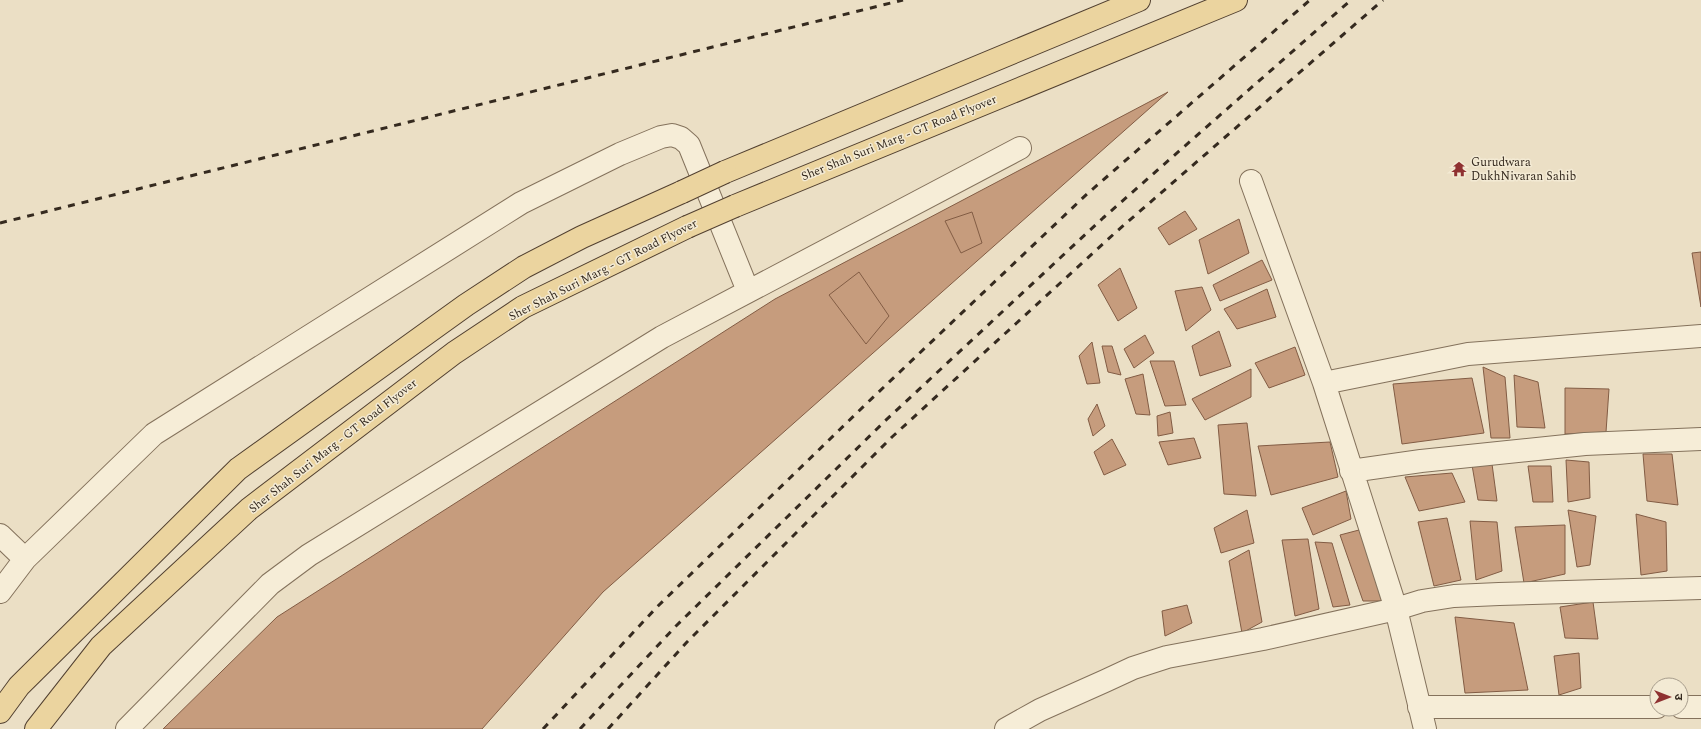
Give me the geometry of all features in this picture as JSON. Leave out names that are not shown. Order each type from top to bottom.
[{"type":"main road","points":[[0,712],[19,686],[238,469],[466,305],[524,267],[576,240],[725,172],[1138,0]]},
{"type":"main road","name":"Sher Shah Suri Marg - GT Road Flyover","points":[[36,729],[101,646],[249,509],[454,352],[523,307],[694,224],[1236,0]]},
{"type":"street","points":[[0,592],[25,559],[154,434],[520,203],[620,154],[661,136],[672,134],[681,138],[689,145],[748,291]]},
{"type":"street","points":[[127,729],[270,584],[310,555],[662,337],[1020,148]]},
{"type":"street","points":[[1251,181],[1324,383],[1396,609],[1425,729]]},
{"type":"street","points":[[1324,383],[1468,354],[1701,336]]},
{"type":"street","points":[[1351,471],[1421,461],[1585,444],[1701,439]]},
{"type":"street","points":[[0,535],[25,559]]},
{"type":"street","points":[[1006,729],[1040,710],[1104,680],[1133,668],[1167,657],[1263,639],[1396,609],[1422,601],[1454,596],[1701,588]]},
{"type":"street","points":[[1419,707],[1649,707]]},
{"type":"street","points":[[1689,707],[1701,707]]},
{"type":"building","points":[[1168,92],[603,592],[482,729],[163,729],[277,617],[775,299]]},
{"type":"building","points":[[1185,211],[1197,229],[1169,245],[1158,228]]},
{"type":"building","points":[[972,212],[982,243],[961,253],[945,221]]},
{"type":"building","points":[[1239,219],[1249,253],[1208,274],[1199,240]]},
{"type":"building","points":[[1701,252],[1701,307],[1692,253]]},
{"type":"building","points":[[1262,260],[1272,280],[1220,301],[1213,285]]},
{"type":"building","points":[[1120,268],[1137,308],[1118,321],[1098,285]]},
{"type":"building","points":[[859,272],[889,316],[866,344],[829,295]]},
{"type":"building","points":[[1202,287],[1211,310],[1186,331],[1175,291]]},
{"type":"building","points":[[1267,289],[1276,317],[1237,329],[1224,309]]},
{"type":"building","points":[[1219,331],[1231,366],[1200,376],[1192,346]]},
{"type":"building","points":[[1145,335],[1154,353],[1134,368],[1124,349]]},
{"type":"building","points":[[1092,342],[1100,383],[1087,384],[1079,356]]},
{"type":"building","points":[[1102,346],[1112,346],[1121,375],[1108,372]]},
{"type":"building","points":[[1295,347],[1305,375],[1269,388],[1255,363]]},
{"type":"building","points":[[1150,361],[1174,361],[1186,405],[1165,406]]},
{"type":"building","points":[[1483,367],[1505,377],[1510,438],[1491,438]]},
{"type":"building","points":[[1251,369],[1251,397],[1205,420],[1192,399]]},
{"type":"building","points":[[1143,374],[1150,415],[1136,414],[1125,379]]},
{"type":"building","points":[[1514,375],[1538,382],[1545,428],[1517,427]]},
{"type":"building","points":[[1472,378],[1484,433],[1402,444],[1393,384]]},
{"type":"building","points":[[1565,388],[1609,389],[1606,432],[1565,434]]},
{"type":"building","points":[[1097,404],[1105,426],[1093,436],[1088,419]]},
{"type":"building","points":[[1170,412],[1173,433],[1158,436],[1157,416]]},
{"type":"building","points":[[1247,423],[1256,496],[1224,494],[1218,425]]},
{"type":"building","points":[[1194,438],[1201,458],[1168,465],[1159,442]]},
{"type":"building","points":[[1112,439],[1126,465],[1104,475],[1094,452]]},
{"type":"building","points":[[1330,442],[1338,477],[1271,495],[1258,446]]},
{"type":"building","points":[[1643,454],[1672,454],[1678,505],[1647,501]]},
{"type":"building","points":[[1566,460],[1589,462],[1590,498],[1568,502]]},
{"type":"building","points":[[1492,464],[1497,501],[1478,500],[1472,465]]},
{"type":"building","points":[[1528,466],[1551,466],[1553,502],[1533,502]]},
{"type":"building","points":[[1452,473],[1465,502],[1419,511],[1405,477]]},
{"type":"building","points":[[1346,491],[1351,519],[1313,535],[1302,508]]},
{"type":"building","points":[[1247,510],[1254,543],[1221,553],[1214,528]]},
{"type":"building","points":[[1568,510],[1596,516],[1590,565],[1577,567]]},
{"type":"building","points":[[1636,514],[1666,522],[1667,571],[1641,575]]},
{"type":"building","points":[[1447,518],[1461,580],[1434,586],[1418,522]]},
{"type":"building","points":[[1470,521],[1497,522],[1502,571],[1476,580]]},
{"type":"building","points":[[1565,525],[1565,574],[1524,583],[1515,527]]},
{"type":"building","points":[[1359,530],[1386,601],[1363,601],[1340,535]]},
{"type":"building","points":[[1308,539],[1319,609],[1295,616],[1282,540]]},
{"type":"building","points":[[1315,542],[1332,543],[1350,605],[1333,607]]},
{"type":"building","points":[[1249,550],[1262,622],[1242,633],[1229,561]]},
{"type":"building","points":[[1593,602],[1598,639],[1565,638],[1560,607]]},
{"type":"building","points":[[1187,605],[1192,623],[1165,636],[1162,611]]},
{"type":"building","points":[[1455,617],[1514,623],[1528,690],[1465,693]]},
{"type":"building","points":[[1579,653],[1581,688],[1559,695],[1554,656]]},
{"type":"railway","points":[[0,223],[903,0]]},
{"type":"railway","points":[[543,729],[657,607],[865,405],[1087,194],[1310,0]]},
{"type":"railway","points":[[580,729],[676,626],[885,421],[1103,218],[1351,0]]},
{"type":"railway","points":[[608,729],[687,642],[892,437],[1116,232],[1383,0]]},
{"type":"place","name":"Gurudwara DukhNivaran Sahib","points":[[1459,169]]}]
